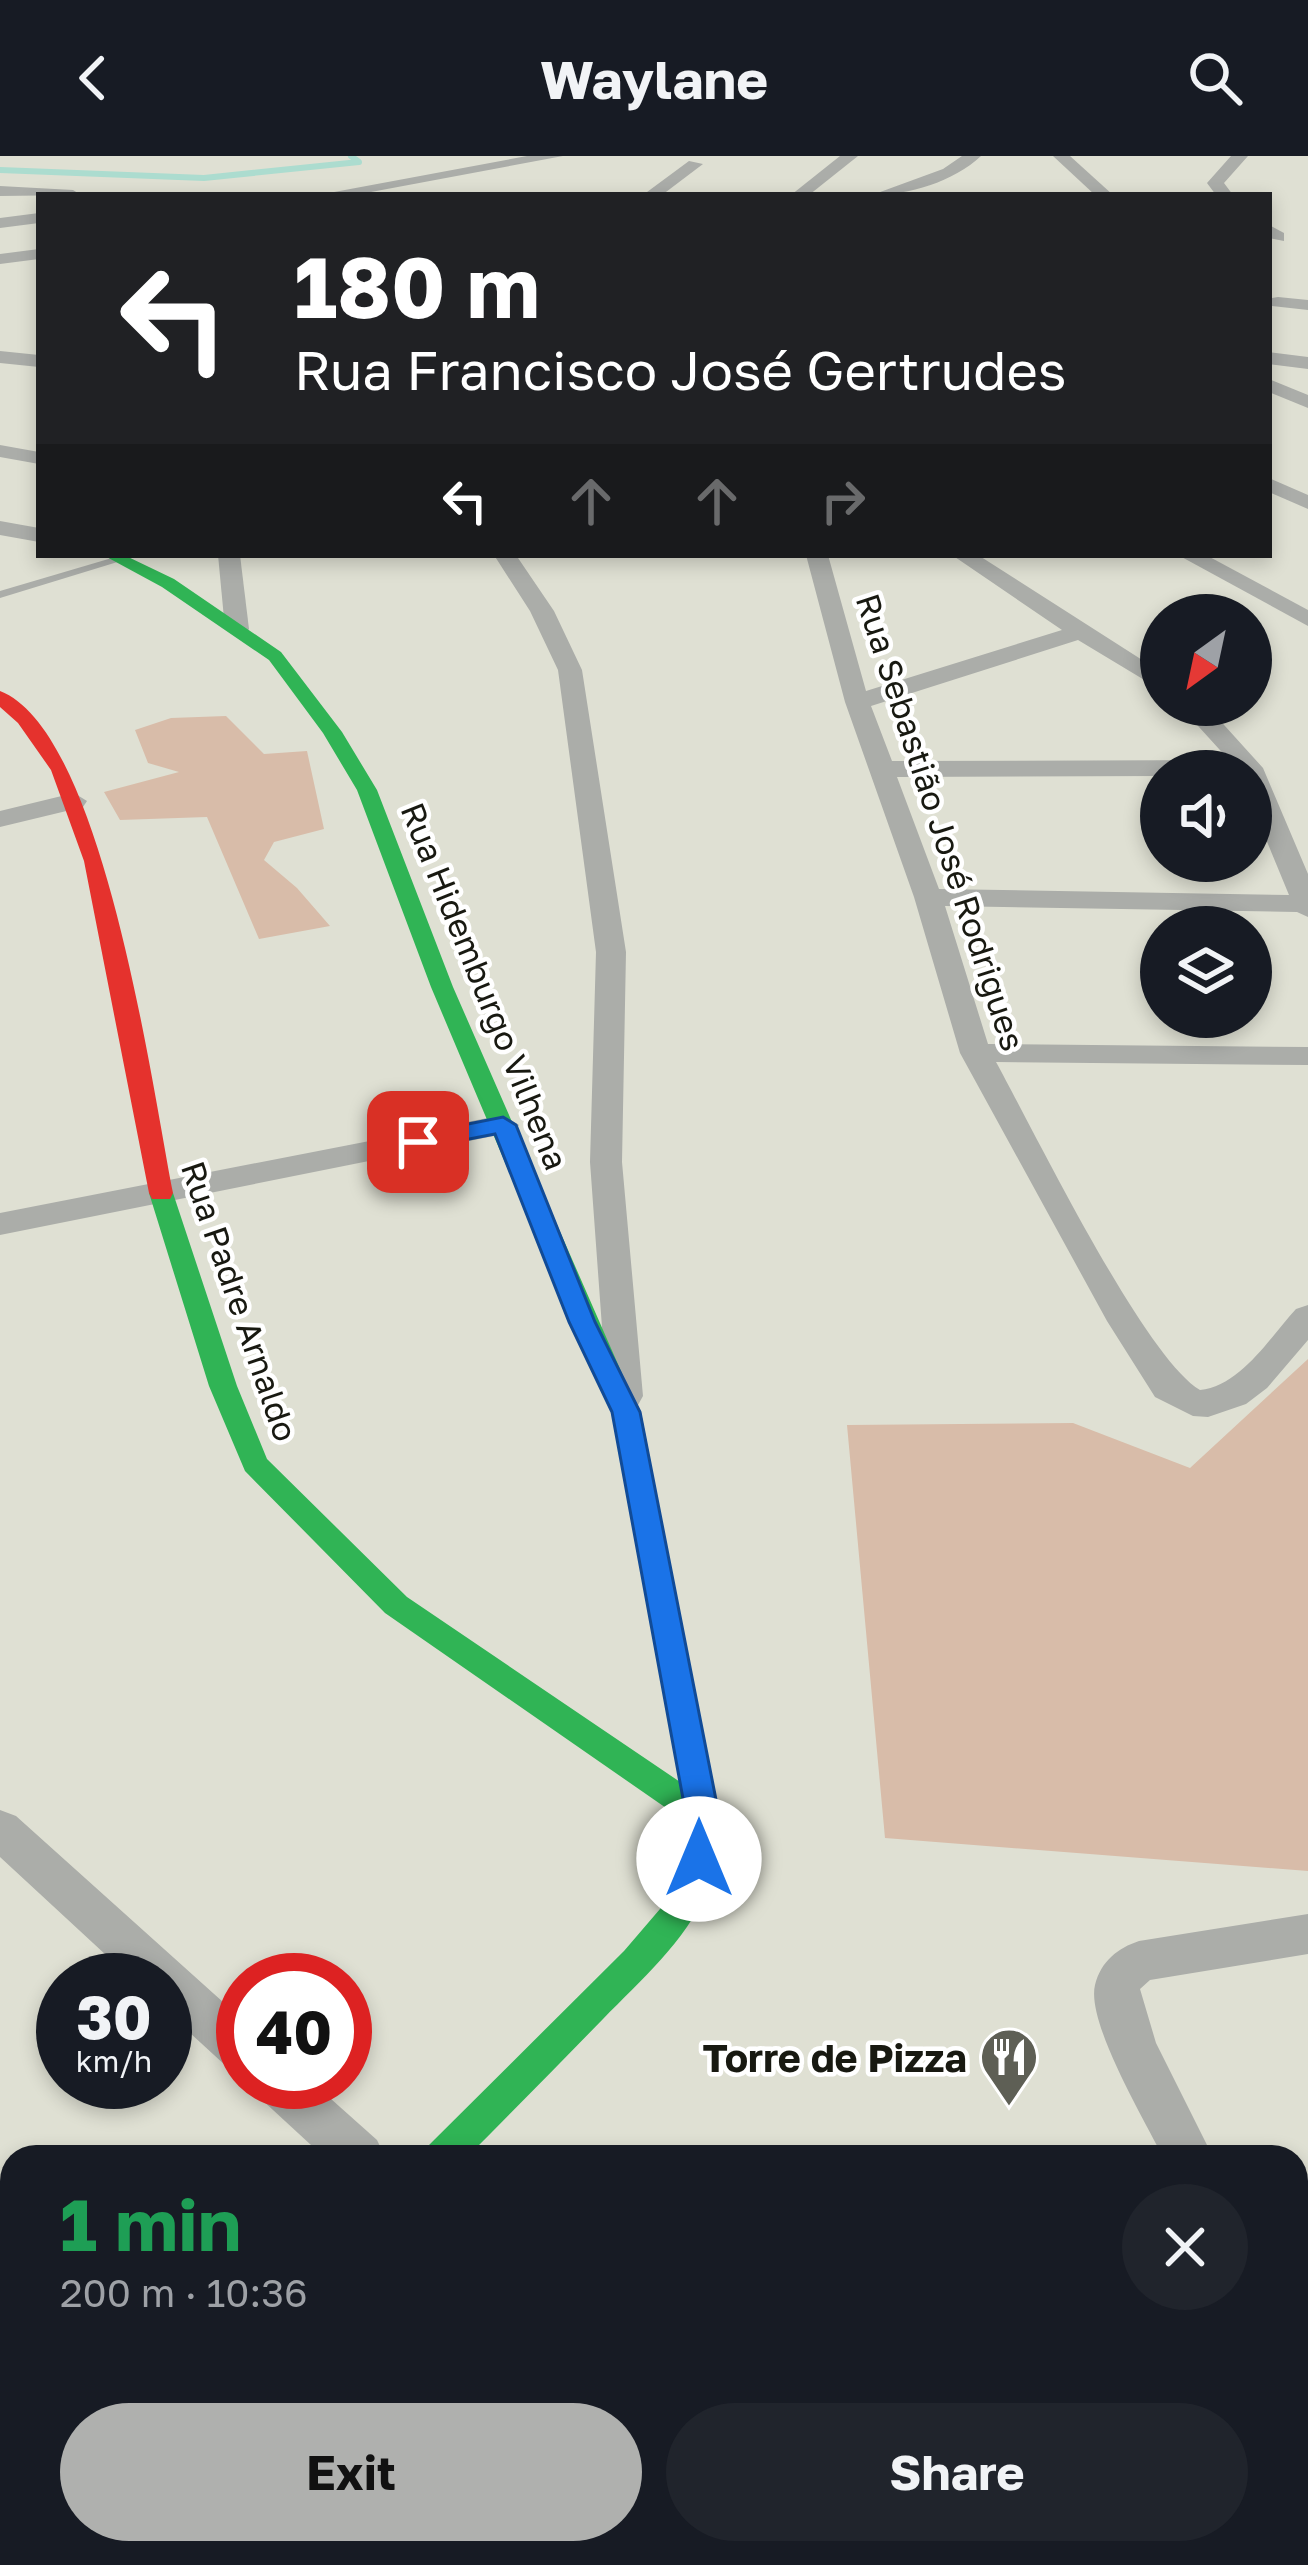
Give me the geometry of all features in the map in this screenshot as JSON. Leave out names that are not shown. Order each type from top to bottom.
[{"type":"street","points":[[351,192],[485,176],[555,156]]},
{"type":"street","points":[[514,185],[566,156]]},
{"type":"street","points":[[803,192],[850,156]]},
{"type":"street","points":[[889,192],[949,172],[974,156]]},
{"type":"street","points":[[1061,156],[1092,170],[1103,192]]},
{"type":"street","points":[[1222,192],[1215,183],[1240,156]]},
{"type":"street","points":[[655,192],[695,164]]},
{"type":"street","points":[[0,191],[51,192]]},
{"type":"street","points":[[0,224],[36,218]]},
{"type":"street","points":[[0,259],[36,254]]},
{"type":"street","points":[[1278,302],[1308,305]]},
{"type":"street","points":[[0,357],[36,361]]},
{"type":"street","points":[[1272,358],[1308,363]]},
{"type":"street","points":[[1272,386],[1308,402]]},
{"type":"street","points":[[0,452],[36,458]]},
{"type":"street","points":[[1273,491],[1308,503]]},
{"type":"street","points":[[0,528],[36,534]]},
{"type":"street","name":"Rua Hidemburgo Vilhena","points":[[120,558],[168,583],[275,656],[332,732],[367,790],[442,987],[582,1322],[626,1412],[702,1815],[696,1873],[678,1912],[636,1962],[454,2145]]},
{"type":"street","points":[[229,558],[237,629]]},
{"type":"street","points":[[507,558],[542,611],[570,670],[611,952],[606,1162],[626,1412]]},
{"type":"street","name":"Rua Sebastião José Rodrigues","points":[[819,558],[856,702],[928,897],[975,1053],[1119,1313],[1168,1388],[1193,1403],[1208,1404],[1233,1395],[1254,1379],[1308,1317]]},
{"type":"street","points":[[969,558],[1140,668]]},
{"type":"street","points":[[986,567],[1013,558]]},
{"type":"street","points":[[1196,558],[1308,619]]},
{"type":"street","points":[[856,702],[1082,631]]},
{"type":"street","name":"Rua Padre Arnaldo","points":[[0,697],[61,770],[94,861],[160,1191],[223,1386],[255,1464],[395,1605],[702,1815]]},
{"type":"street","points":[[1211,726],[1233,750]]},
{"type":"street","points":[[882,769],[1140,768]]},
{"type":"street","points":[[0,819],[74,801]]},
{"type":"street","points":[[928,897],[1307,906],[1272,821]]},
{"type":"street","points":[[975,1053],[1308,1056]]},
{"type":"street","points":[[0,1224],[503,1125]]},
{"type":"street","points":[[0,1829],[216,2026]]},
{"type":"street","points":[[1182,2145],[1123,2018],[1117,1988],[1124,1972],[1139,1961],[1308,1934]]},
{"type":"street","points":[[307,2109],[346,2145]]},
{"type":"lane","points":[[0,596],[110,558]]},
{"type":"shaded area","points":[[226,716],[264,754],[307,751],[324,829],[274,842],[264,860],[330,926],[259,939],[207,817],[120,820],[104,792],[179,772],[148,763],[135,730],[171,718]]},
{"type":"shaded area","points":[[1308,1359],[1308,1871],[885,1838],[847,1425],[1073,1423],[1190,1468]]},
{"type":"waterway","points":[[0,170],[204,178],[359,162],[351,156]]},
{"type":"traffic: fast","points":[[117,558],[168,583],[275,656],[332,732],[367,790],[442,987],[610,1378]]},
{"type":"traffic: fast","points":[[161,1193],[223,1386],[255,1464],[396,1605],[702,1815]]},
{"type":"traffic: fast","points":[[454,2145],[636,1962],[678,1912],[692,1887],[699,1859],[698,1794]]},
{"type":"traffic: jam","points":[[0,697],[25,719],[61,770],[94,861],[161,1193]]},
{"type":"traffic: jam","points":[[610,1378],[627,1412],[698,1794]]},
{"type":"place","name":"Torre de Pizza","points":[[1009,2108]]},
{"type":"route","points":[[418,1142],[503,1125],[582,1322],[626,1412],[702,1815],[699,1859]]}]
